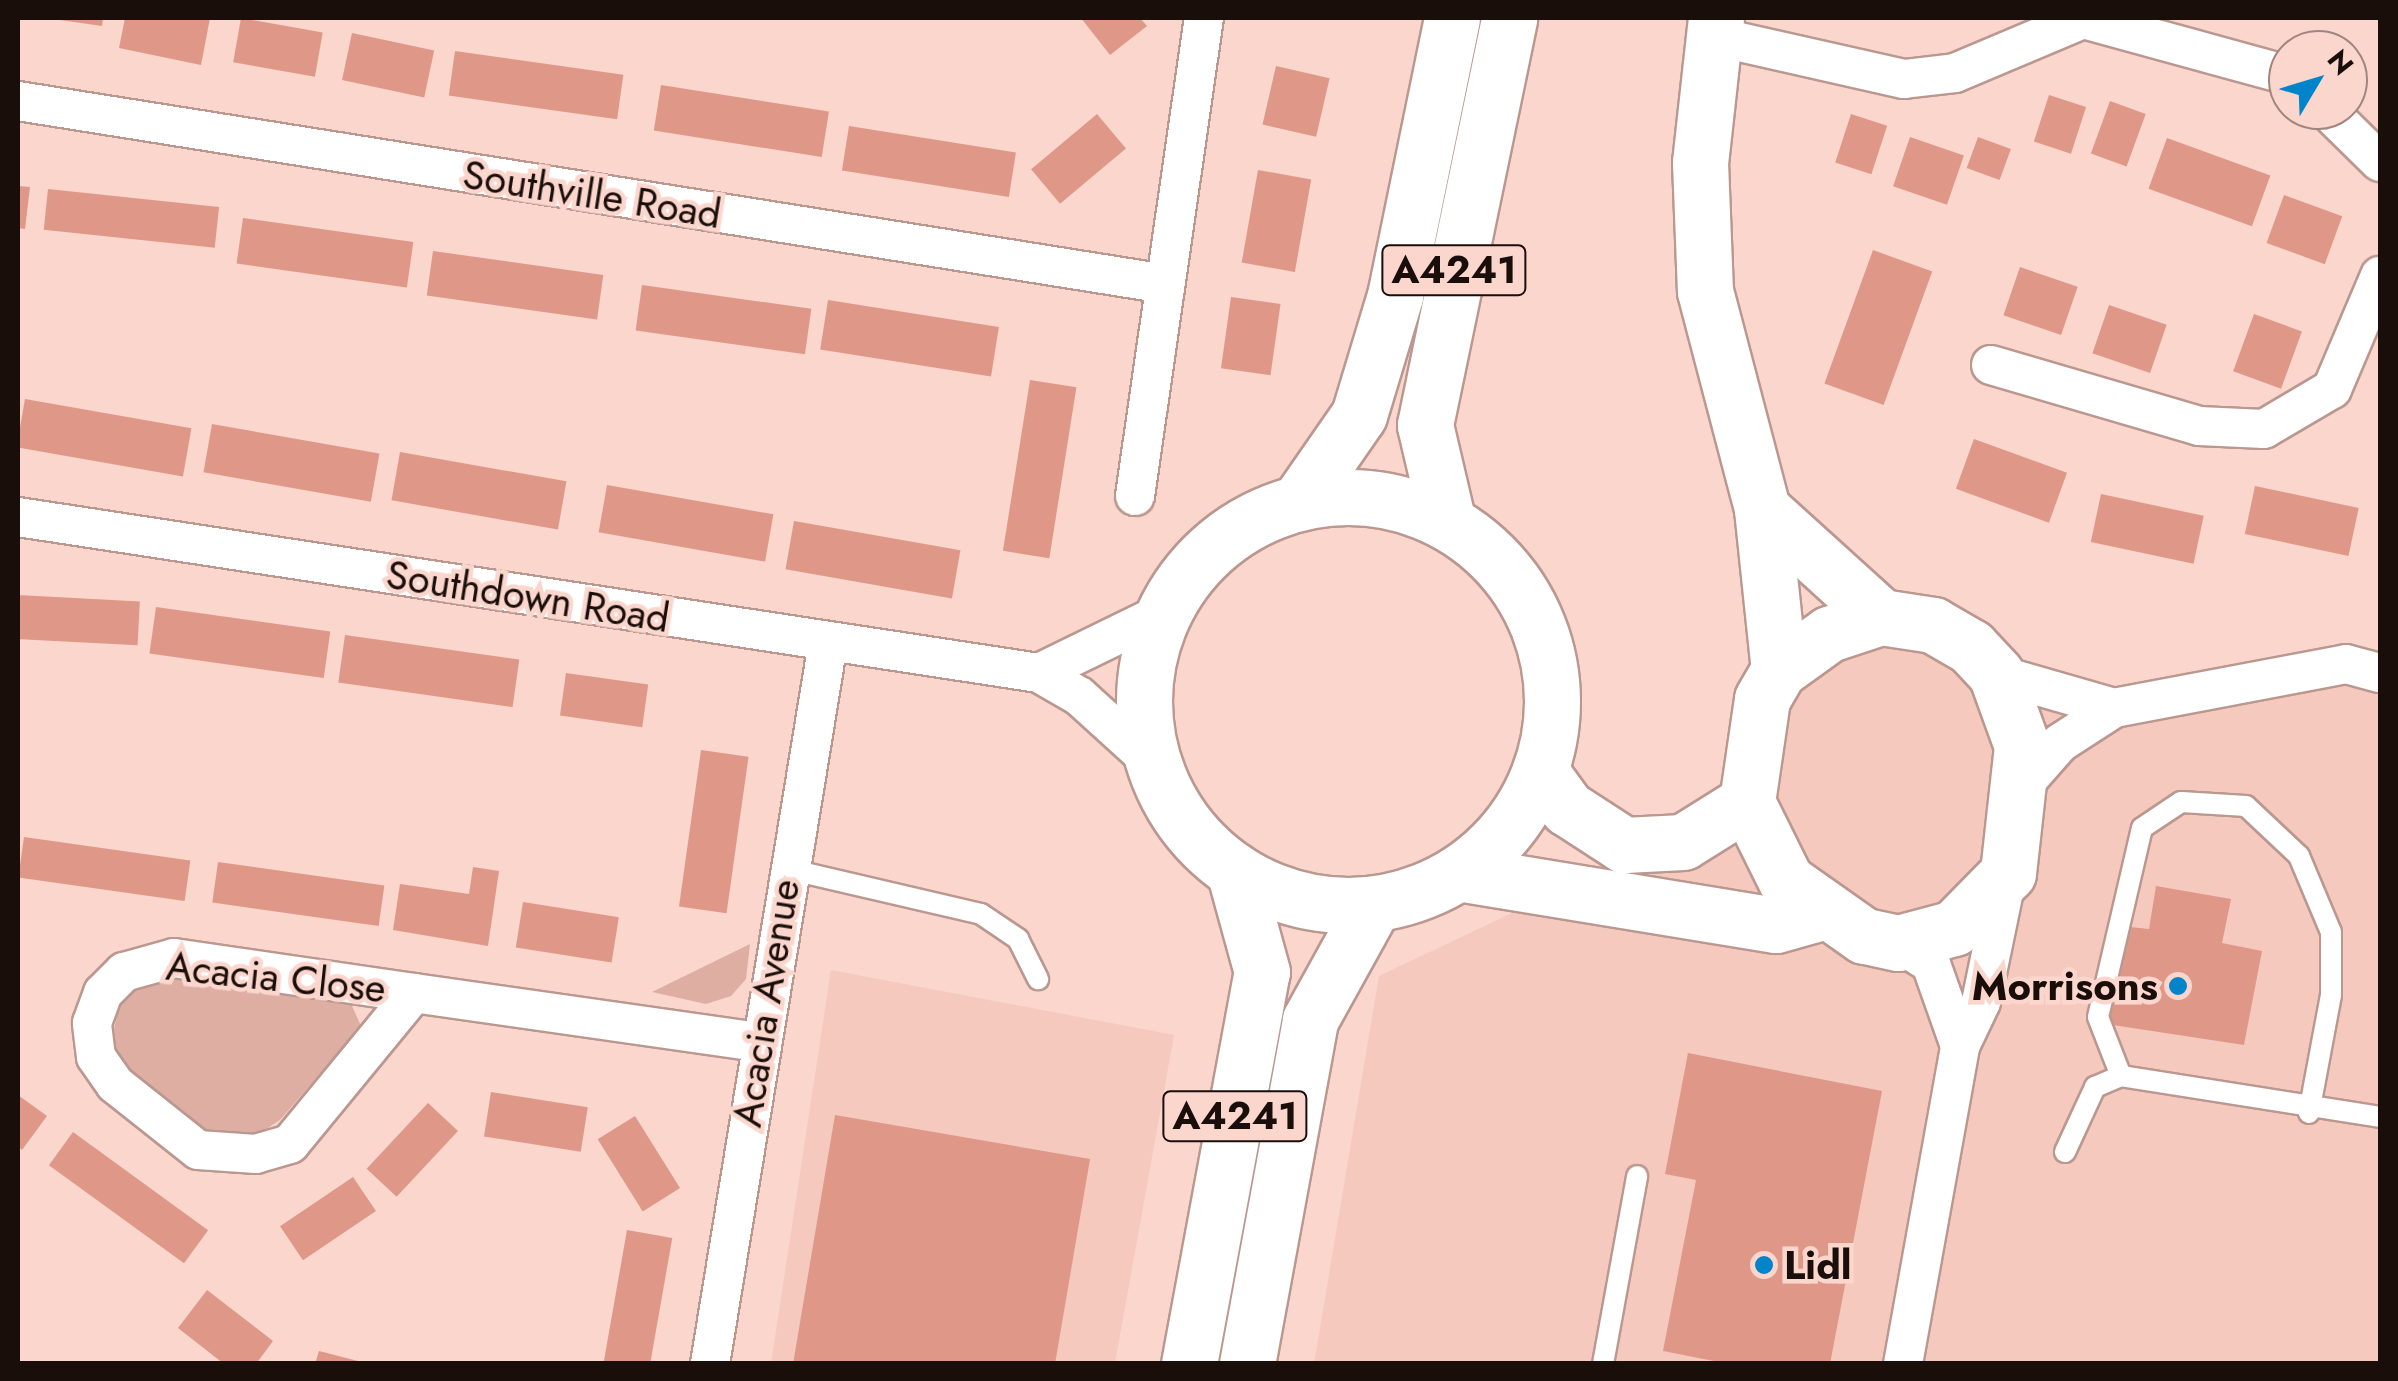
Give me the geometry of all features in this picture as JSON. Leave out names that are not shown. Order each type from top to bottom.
[{"type":"main road","name":"A4241","points":[[1298,502],[1359,415],[1395,296],[1452,18]]},
{"type":"main road","name":"A4241","points":[[1448,523],[1425,424],[1509,18]]},
{"type":"main road","points":[[1714,27],[1700,162],[1706,292],[1762,509],[1779,670]]},
{"type":"main road","name":"A4241","points":[[1375,498],[1448,523],[1486,550],[1540,630],[1551,724],[1540,771],[1508,828],[1458,873],[1374,904],[1278,892],[1234,870],[1190,829],[1154,763],[1144,686],[1164,612],[1218,542],[1298,502],[1375,498]]},
{"type":"main road","points":[[1762,509],[1881,617]]},
{"type":"main road","points":[[1881,617],[1933,624],[1996,674],[2014,713],[2024,784],[2008,873],[1954,928],[1898,944],[1822,912],[1786,881],[1747,802],[1762,700],[1779,670],[1828,634],[1881,617]]},
{"type":"main road","points":[[1540,771],[1567,808],[1624,845],[1684,842],[1747,802]]},
{"type":"main road","name":"A4241","points":[[1189,1364],[1262,972],[1234,870]]},
{"type":"main road","points":[[1458,873],[1776,925],[1822,912]]},
{"type":"main road","name":"A4241","points":[[1246,1364],[1310,1020],[1374,904]]},
{"type":"street","points":[[1135,496],[1204,18]]},
{"type":"street","points":[[1714,27],[1904,79],[1955,73],[2083,19],[2191,30],[2268,66]]},
{"type":"street","name":"Southville Road","points":[[18,101],[1166,284]]},
{"type":"street","points":[[2347,130],[2380,162]]},
{"type":"street","points":[[1991,365],[2199,426],[2264,429],[2332,389],[2380,276]]},
{"type":"street","name":"Southdown Road","points":[[18,517],[1039,674],[1080,696],[1154,763]]},
{"type":"street","points":[[1039,674],[1164,612]]},
{"type":"street","name":"Acacia Avenue","points":[[710,1364],[758,1042],[828,643]]},
{"type":"street","points":[[2024,784],[2060,744],[2114,708],[2346,664],[2380,673]]},
{"type":"street","points":[[1996,674],[2114,708]]},
{"type":"street","points":[[1903,1364],[1960,1046],[1981,1002],[2008,873]]},
{"type":"street","points":[[1898,944],[1931,964],[1960,1046]]},
{"type":"street","name":"Acacia Close","points":[[414,992],[290,1144],[256,1154],[198,1150],[115,1084],[96,1057],[92,1022],[103,994],[150,961],[414,992],[758,1042]]},
{"type":"lane","points":[[2121,1076],[2098,1017],[2142,828],[2180,802],[2246,806],[2300,856],[2331,932],[2332,995],[2308,1113]]},
{"type":"lane","points":[[788,869],[981,914],[1018,939],[1038,978]]},
{"type":"lane","points":[[2066,1152],[2096,1087],[2121,1076],[2308,1113],[2380,1117]]},
{"type":"lane","points":[[1604,1364],[1637,1176]]},
{"type":"shaded area","points":[[1881,617],[2114,708],[2380,672],[2380,1363],[1314,1364],[1379,976],[1747,802],[1779,670]]},
{"type":"shaded area","points":[[750,944],[746,979],[731,996],[706,1004],[652,992]]},
{"type":"shaded area","points":[[153,969],[348,997],[361,1026],[280,1120],[257,1135],[205,1136],[121,1075],[110,1046],[122,995]]},
{"type":"shaded area","points":[[831,970],[1174,1035],[1115,1363],[771,1364]]},
{"type":"building","points":[[46,18],[103,18],[102,26]]},
{"type":"building","points":[[125,18],[210,18],[201,65],[119,48]]},
{"type":"building","points":[[241,18],[323,32],[315,77],[233,62]]},
{"type":"building","points":[[1081,18],[1140,18],[1147,26],[1110,55]]},
{"type":"building","points":[[352,33],[434,50],[424,97],[342,80]]},
{"type":"building","points":[[455,51],[623,75],[617,119],[449,96]]},
{"type":"building","points":[[1276,66],[1330,78],[1316,137],[1263,124]]},
{"type":"building","points":[[661,85],[829,112],[822,157],[654,130]]},
{"type":"building","points":[[2049,95],[2086,107],[2071,154],[2034,142]]},
{"type":"building","points":[[2110,101],[2146,114],[2127,167],[2091,154]]},
{"type":"building","points":[[1097,114],[1126,148],[1060,204],[1031,169]]},
{"type":"building","points":[[1851,114],[1887,126],[1871,174],[1835,163]]},
{"type":"building","points":[[849,126],[1016,152],[1009,197],[842,170]]},
{"type":"building","points":[[1910,137],[1964,156],[1947,205],[1893,186]]},
{"type":"building","points":[[1978,137],[2011,149],[2000,180],[1967,168]]},
{"type":"building","points":[[2167,138],[2270,176],[2252,226],[2149,189]]},
{"type":"building","points":[[1258,170],[1311,179],[1295,272],[1242,263]]},
{"type":"building","points":[[18,186],[30,187],[25,229],[18,228]]},
{"type":"building","points":[[48,189],[219,207],[215,248],[44,230]]},
{"type":"building","points":[[2284,195],[2342,216],[2325,264],[2267,243]]},
{"type":"building","points":[[243,218],[413,242],[407,287],[237,264]]},
{"type":"building","points":[[1873,250],[1932,272],[1884,405],[1824,383]]},
{"type":"building","points":[[433,251],[603,275],[597,319],[427,296]]},
{"type":"building","points":[[2020,267],[2078,287],[2061,335],[2003,315]]},
{"type":"building","points":[[642,285],[811,309],[805,354],[636,331]]},
{"type":"building","points":[[1231,297],[1281,304],[1270,375],[1221,368]]},
{"type":"building","points":[[828,300],[999,327],[991,376],[820,349]]},
{"type":"building","points":[[2109,305],[2167,325],[2150,373],[2092,353]]},
{"type":"building","points":[[2254,314],[2302,331],[2281,389],[2233,371]]},
{"type":"building","points":[[1030,380],[1076,387],[1049,558],[1003,551]]},
{"type":"building","points":[[25,399],[191,428],[183,477],[18,448]]},
{"type":"building","points":[[212,424],[379,454],[371,502],[203,472]]},
{"type":"building","points":[[1974,439],[2067,473],[2049,523],[1956,489]]},
{"type":"building","points":[[400,452],[566,481],[558,530],[391,500]]},
{"type":"building","points":[[607,485],[773,514],[765,562],[599,532]]},
{"type":"building","points":[[2255,486],[2359,508],[2348,556],[2245,534]]},
{"type":"building","points":[[2101,494],[2204,516],[2194,564],[2091,542]]},
{"type":"building","points":[[794,521],[960,550],[952,599],[785,569]]},
{"type":"building","points":[[18,595],[140,601],[138,645],[18,639]]},
{"type":"building","points":[[156,607],[330,631],[324,678],[149,654]]},
{"type":"building","points":[[345,635],[519,659],[513,707],[338,683]]},
{"type":"building","points":[[566,673],[648,685],[642,727],[560,716]]},
{"type":"building","points":[[701,750],[749,757],[727,913],[679,906]]},
{"type":"building","points":[[24,837],[190,860],[185,901],[18,878]]},
{"type":"building","points":[[218,862],[384,885],[379,926],[212,903]]},
{"type":"building","points":[[473,867],[499,871],[488,946],[393,930],[400,884],[469,894]]},
{"type":"building","name":"Morrisons","points":[[2156,886],[2231,899],[2222,943],[2262,951],[2244,1045],[2093,1022],[2111,925],[2149,929]]},
{"type":"building","points":[[523,902],[619,917],[612,963],[516,947]]},
{"type":"building","name":"Lidl","points":[[1688,1053],[1882,1091],[1830,1364],[1729,1364],[1663,1351],[1696,1180],[1665,1174]]},
{"type":"building","points":[[491,1092],[588,1107],[581,1152],[484,1136]]},
{"type":"building","points":[[18,1095],[47,1116],[22,1150],[18,1146]]},
{"type":"building","points":[[428,1103],[458,1131],[397,1197],[367,1169]]},
{"type":"building","points":[[835,1115],[1090,1159],[1055,1364],[793,1364]]},
{"type":"building","points":[[635,1116],[680,1188],[643,1211],[598,1139]]},
{"type":"building","points":[[73,1132],[208,1230],[184,1263],[49,1165]]},
{"type":"building","points":[[353,1177],[376,1211],[303,1260],[280,1226]]},
{"type":"building","points":[[627,1230],[672,1238],[650,1364],[603,1364]]},
{"type":"building","points":[[207,1290],[273,1341],[256,1364],[224,1364],[178,1328]]},
{"type":"building","points":[[319,1351],[362,1362],[315,1364]]},
{"type":"place","name":"Morrisons","points":[[2178,986]]},
{"type":"place","name":"Lidl","points":[[1764,1265]]}]
